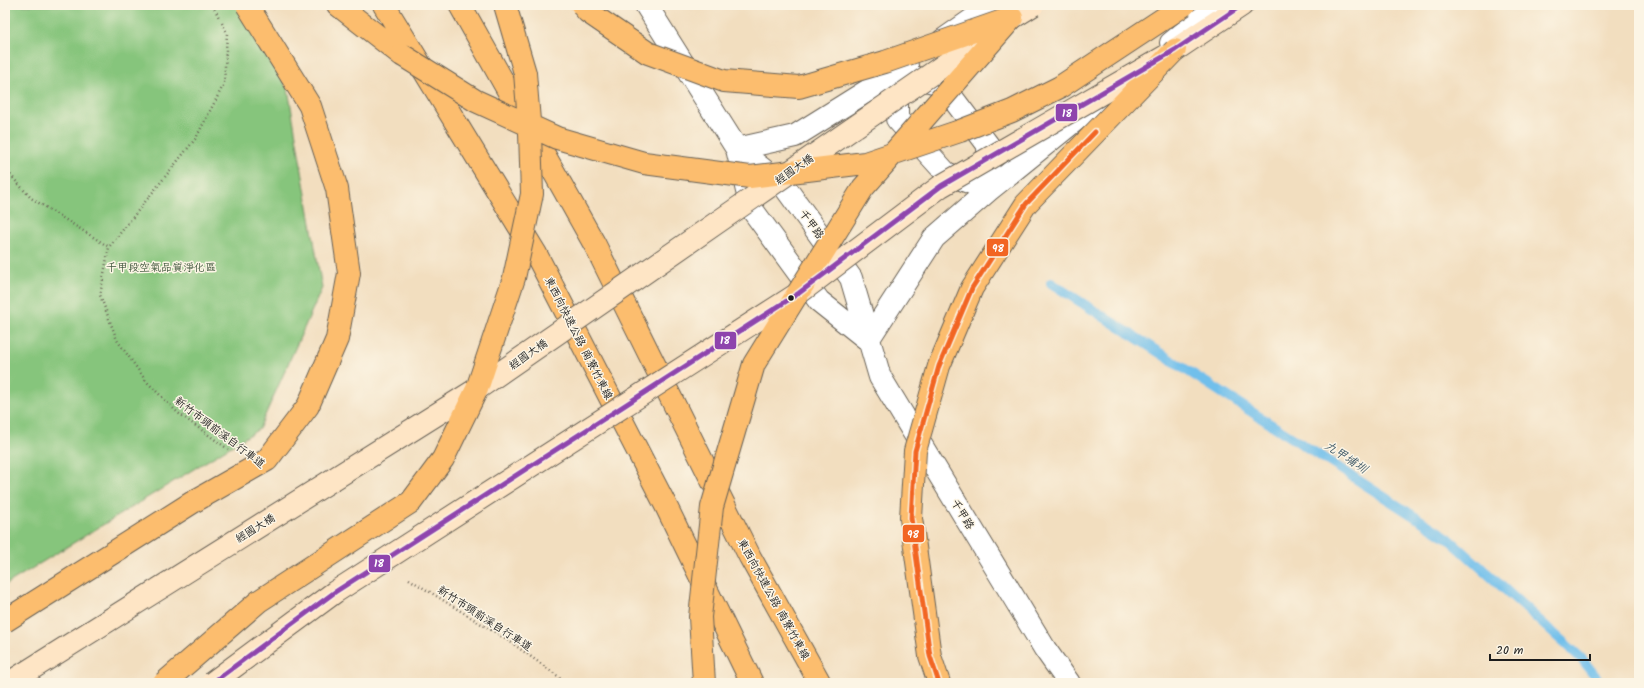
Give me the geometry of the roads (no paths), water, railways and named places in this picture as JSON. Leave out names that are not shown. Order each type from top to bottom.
[{"type":"highway","points":[[5,621],[193,502],[267,460],[308,406],[337,339],[349,273],[337,189],[310,106],[247,5]]},
{"type":"highway","points":[[338,5],[402,55],[476,101],[557,138],[644,163],[750,177],[865,163],[960,131],[1012,111],[1060,87],[1184,5]]},
{"type":"highway","name":"東西向快速公路 南寮竹東線","points":[[384,5],[536,254],[666,504],[752,683]]},
{"type":"highway","name":"東西向快速公路 南寮竹東線","points":[[460,5],[595,245],[750,557],[820,683]]},
{"type":"highway","points":[[164,683],[260,601],[411,502],[443,459],[477,389],[514,278],[532,194],[530,133],[525,73],[505,5]]},
{"type":"highway","points":[[582,5],[588,12],[648,53],[724,81],[799,87],[885,62],[1012,18]]},
{"type":"highway","points":[[704,683],[700,617],[712,507],[754,364],[863,188],[1012,18]]},
{"type":"highway","points":[[939,683],[930,656],[911,518],[915,450],[939,366],[972,288],[1026,204],[1175,50]]},
{"type":"main road","name":"經國大橋","points":[[9,683],[477,389],[1012,18],[1033,5]]},
{"type":"main road","points":[[212,683],[335,592],[799,293],[941,186],[1175,50],[1242,5]]},
{"type":"street","name":"千甲路","points":[[646,5],[737,149],[751,208],[819,301],[868,340]]},
{"type":"street","points":[[737,149],[795,136],[897,73],[993,5]]},
{"type":"street","points":[[868,340],[934,238],[989,190],[1218,5]]},
{"type":"street","points":[[897,73],[942,84],[988,145],[989,190]]},
{"type":"street","points":[[897,73],[897,118],[946,173],[989,190]]},
{"type":"street","name":"千甲路","points":[[737,149],[784,186],[851,278],[880,377],[1046,649],[1069,683]]},
{"type":"waterway","name":"九甲埔圳","points":[[1051,283],[1448,538],[1581,658],[1601,683]]},
{"type":"park label","name":"千甲段空氣品質淨化區","points":[[161,267]]}]
